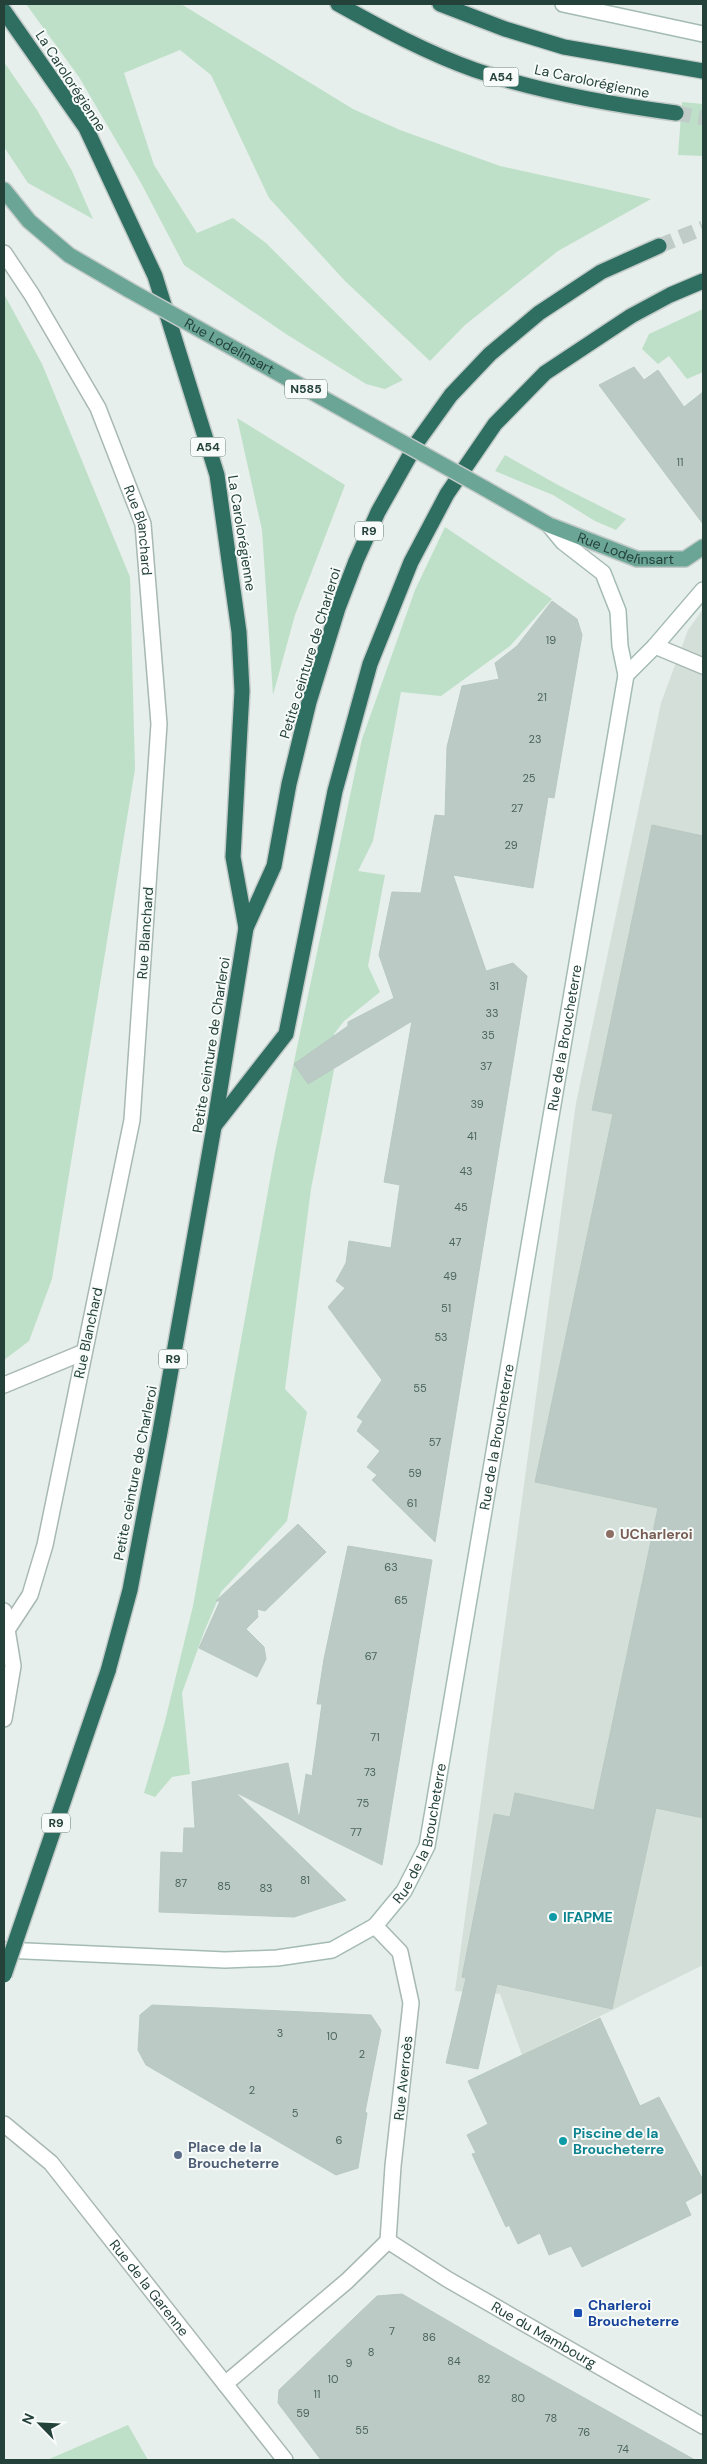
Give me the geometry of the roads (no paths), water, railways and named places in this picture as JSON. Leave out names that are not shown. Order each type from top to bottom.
[{"type":"highway","name":"La Carolorégienne","points":[[338,4],[417,45],[475,70],[548,90],[626,106],[676,113]]},
{"type":"highway","points":[[440,4],[505,29],[564,47],[703,70]]},
{"type":"highway","name":"La Carolorégienne","points":[[4,10],[86,128],[155,276],[217,475],[239,632],[242,691],[233,857],[246,928]]},
{"type":"highway","name":"Petite ceinture de Charleroi","points":[[4,1975],[108,1671],[130,1590],[214,1127],[246,928],[274,866],[309,702],[338,608],[378,512],[418,441],[451,395],[490,354],[539,313],[601,272],[659,246]]},
{"type":"highway","points":[[214,1127],[286,1034],[335,791],[370,664],[411,562],[447,494],[495,424],[545,373],[631,316],[670,295],[703,281]]},
{"type":"main road","name":"Rue Lodelinsart","points":[[4,190],[29,220],[69,255],[549,525],[637,559],[685,559],[703,547]]},
{"type":"street","points":[[563,4],[703,34]]},
{"type":"street","name":"Rue Blanchard","points":[[4,253],[32,295],[98,408],[143,524],[158,715],[132,1120],[44,1545],[30,1595],[7,1630]]},
{"type":"street","name":"Rue Lodelinsart","points":[[549,525],[564,542],[603,573],[618,611],[620,646],[626,674]]},
{"type":"street","points":[[626,674],[655,646],[703,590]]},
{"type":"street","points":[[655,646],[703,666]]},
{"type":"street","name":"Rue de la Broucheterre","points":[[4,1950],[224,1960],[277,1958],[332,1950],[375,1926],[404,1891],[428,1846],[626,674]]},
{"type":"street","points":[[4,1385],[84,1352]]},
{"type":"street","points":[[4,1611],[13,1666],[4,1719]]},
{"type":"street","name":"Rue Averroès","points":[[375,1926],[400,1952],[411,2003],[393,2166],[388,2241]]},
{"type":"street","name":"Rue de la Garenne","points":[[4,2124],[51,2163],[285,2460]]},
{"type":"street","points":[[225,2384],[347,2280],[388,2241]]},
{"type":"street","name":"Rue du Mambourg","points":[[388,2241],[447,2279],[703,2426]]},
{"type":"tunnel","points":[[676,113],[703,118]]},
{"type":"tunnel","points":[[659,246],[703,228]]},
{"type":"place","name":"UCharleroi","points":[[610,1534]]},
{"type":"place","name":"IFAPME","points":[[553,1917]]},
{"type":"place","name":"Piscine de la Broucheterre","points":[[563,2141]]},
{"type":"place","name":"Place de la Broucheterre","points":[[178,2155]]},
{"type":"place","name":"Charleroi Broucheterre","points":[[578,2313]]}]
